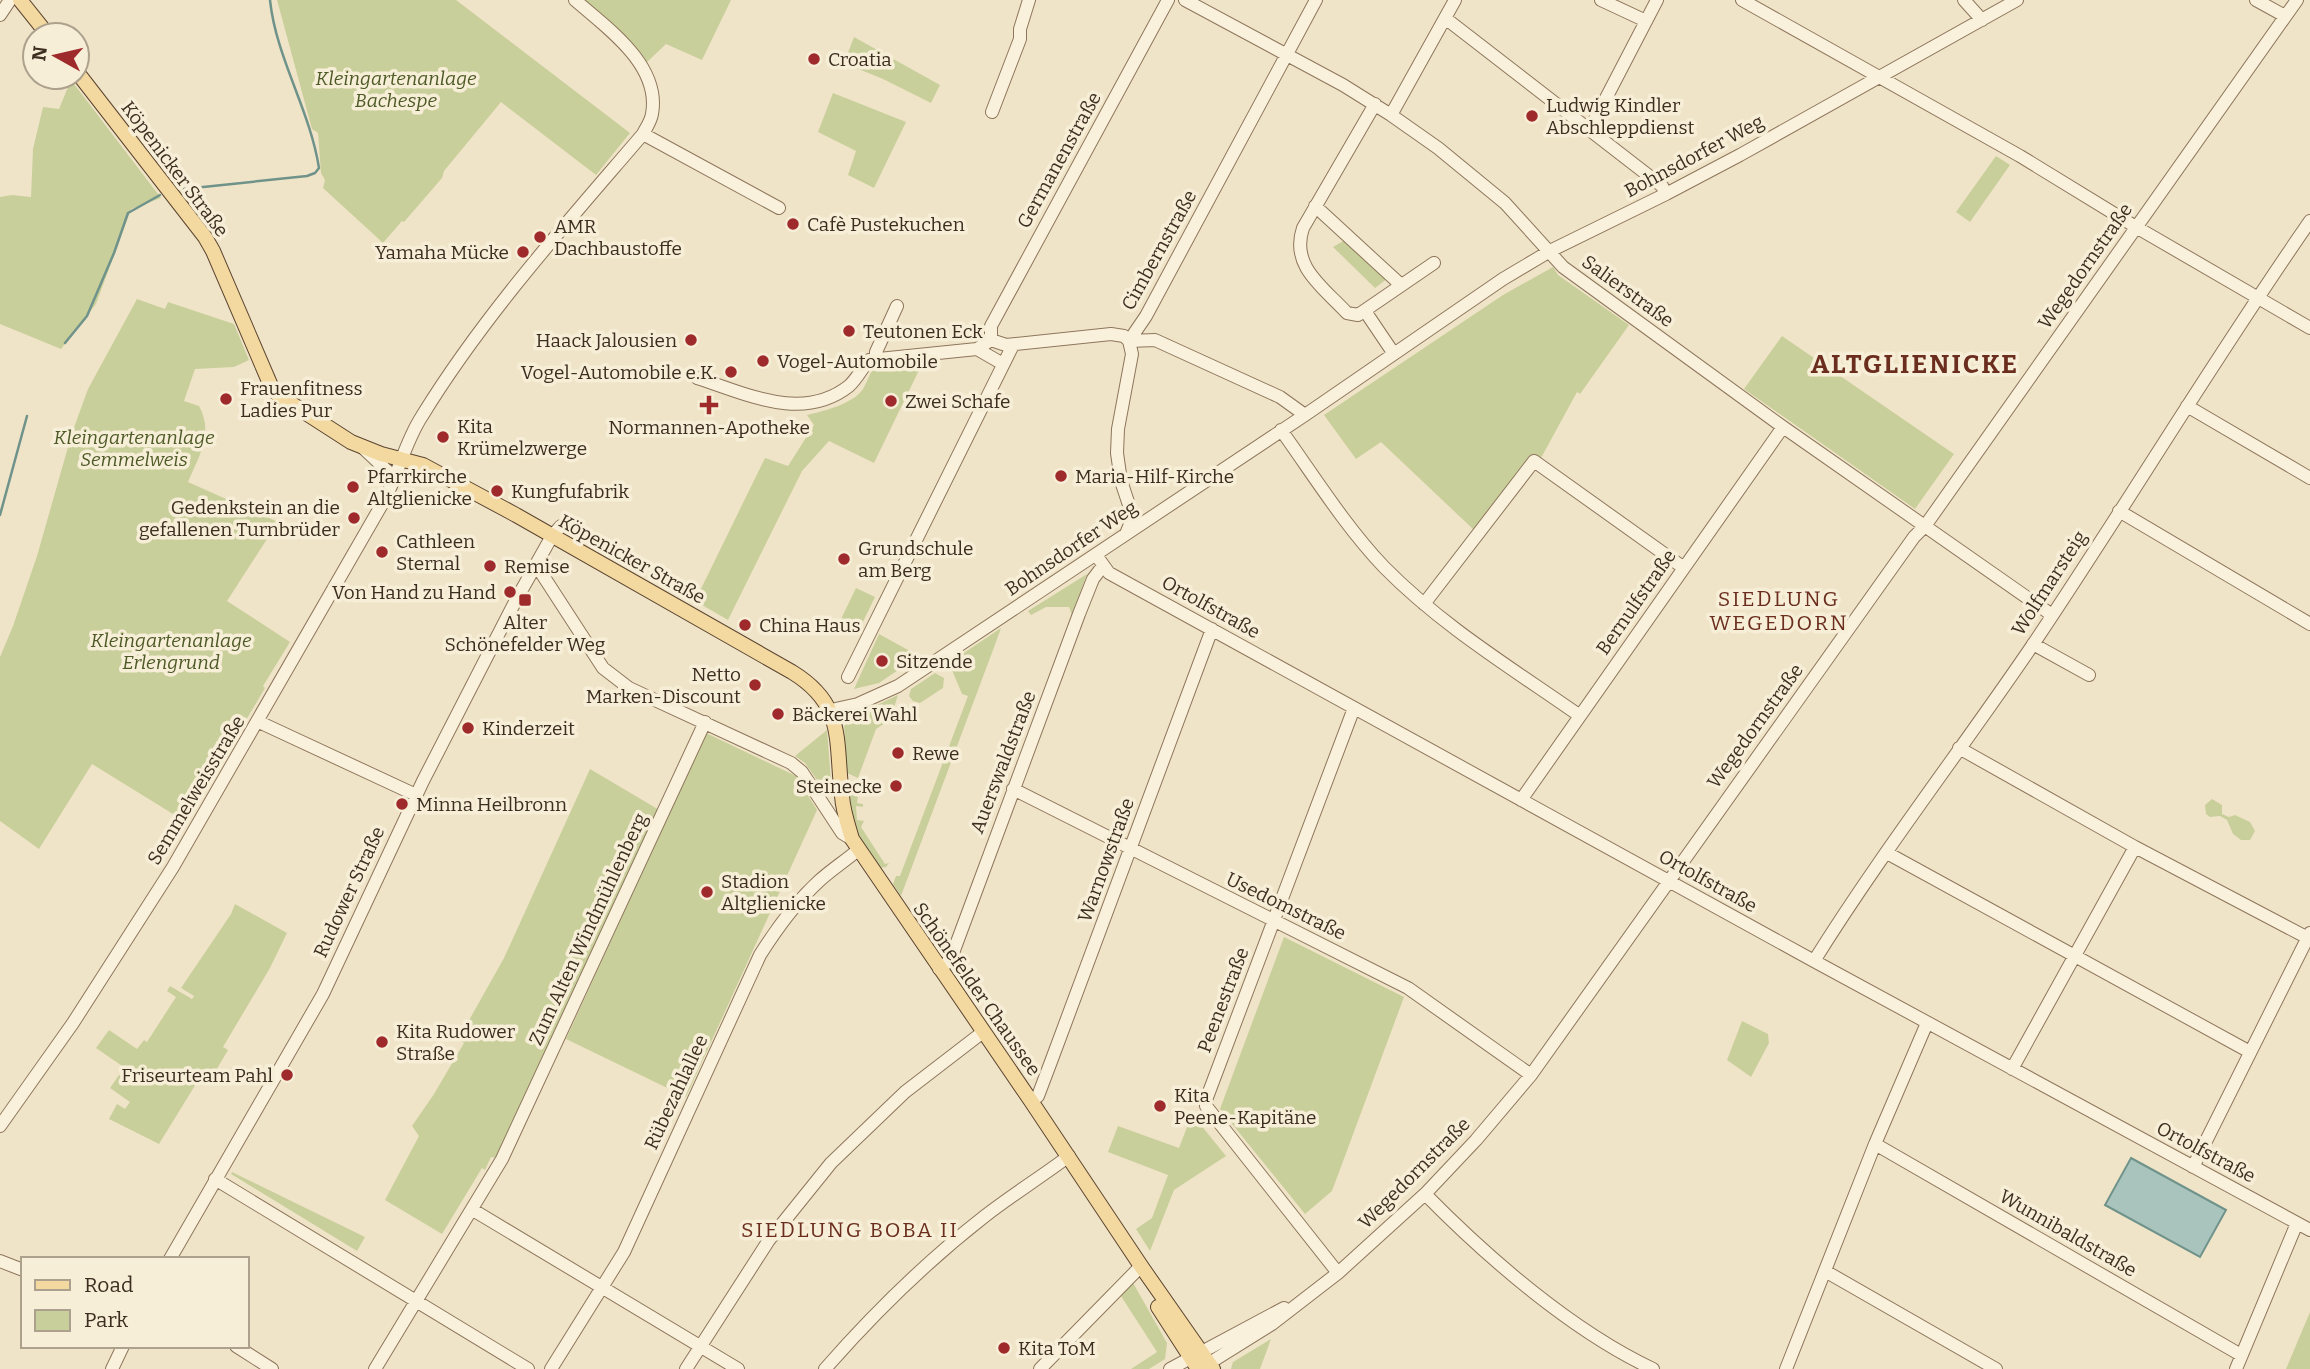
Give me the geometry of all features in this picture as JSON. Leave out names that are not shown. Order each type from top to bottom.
[{"type":"main road","points":[[20,0],[37,21]]},
{"type":"main road","name":"Köpenicker Straße","points":[[91,90],[214,251],[274,391],[316,421],[363,448],[424,466],[556,531],[808,681],[821,694],[831,710]]},
{"type":"main road","name":"Schönefelder Chaussee","points":[[831,710],[835,723],[842,800],[855,845],[1069,1156],[1142,1268],[1157,1304],[1201,1363]]},
{"type":"street","points":[[0,15],[10,0]]},
{"type":"street","points":[[575,0],[611,32],[647,73],[653,103],[652,116],[643,134],[779,208]]},
{"type":"street","points":[[992,112],[1020,39],[1020,29],[1029,0]]},
{"type":"street","name":"Germanenstraße","points":[[991,340],[991,326],[1168,0]]},
{"type":"street","name":"Salierstraße","points":[[1185,0],[1391,115],[1505,203],[1563,267],[1783,427],[2052,615]]},
{"type":"street","name":"Cimbernstraße","points":[[1126,534],[1133,517],[1121,481],[1117,453],[1118,429],[1132,354],[1129,341],[1146,316],[1316,0]]},
{"type":"street","points":[[1391,115],[1455,0]]},
{"type":"street","points":[[1601,0],[1646,21]]},
{"type":"street","points":[[1590,130],[1657,0]]},
{"type":"street","points":[[1742,0],[2020,156],[2310,328]]},
{"type":"street","points":[[1964,0],[1982,20]]},
{"type":"street","name":"Bohnsdorfer Weg","points":[[831,710],[858,704],[898,686],[1099,561],[1126,534],[1503,279],[1550,251],[1666,194],[2017,0]]},
{"type":"street","points":[[2256,0],[2285,16]]},
{"type":"street","name":"Wegedornstraße","points":[[1170,1369],[1201,1363],[1272,1324],[1338,1273],[1425,1194],[1531,1075],[1914,537],[1925,526],[2297,0]]},
{"type":"street","points":[[1445,18],[1662,186],[1666,194]]},
{"type":"street","points":[[1375,104],[1299,238],[1301,261],[1347,313],[1358,315],[1434,263]]},
{"type":"street","name":"Semmelweisstraße","points":[[0,1126],[73,1023],[132,933],[259,722],[396,479],[404,451],[421,417],[497,310],[643,134]]},
{"type":"street","points":[[1315,206],[1401,285]]},
{"type":"street","name":"Wolfmarsteig","points":[[1814,961],[2033,644],[2310,221]]},
{"type":"street","points":[[876,358],[876,352],[897,306]]},
{"type":"street","points":[[1365,311],[1394,354]]},
{"type":"street","points":[[697,378],[769,402],[801,403],[842,390],[855,380],[869,360],[876,358],[977,349],[991,340],[999,344],[1013,345],[1111,334],[1124,336],[1129,341],[1155,340],[1280,397],[1305,415]]},
{"type":"street","points":[[848,677],[1013,345]]},
{"type":"street","points":[[977,349],[1003,364]]},
{"type":"street","points":[[2187,406],[2310,478]]},
{"type":"street","name":"Bernulfstraße","points":[[1521,800],[1783,427]]},
{"type":"street","points":[[1281,430],[1362,542],[1395,577],[1424,604],[1580,716]]},
{"type":"street","name":"Köpenicker Straße","points":[[363,448],[396,479]]},
{"type":"street","points":[[1424,604],[1534,461],[1684,568]]},
{"type":"street","points":[[2119,511],[2310,624]]},
{"type":"street","name":"Rudower Straße","points":[[171,1257],[323,994],[416,795],[534,567],[556,531]]},
{"type":"street","name":"Ortolfstraße","points":[[1099,561],[1109,573],[1927,1023],[2310,1230]]},
{"type":"street","name":"Auerswaldstraße","points":[[939,969],[953,953],[1099,561]]},
{"type":"street","points":[[534,567],[544,577],[603,668],[614,678],[629,688],[792,763],[802,772],[842,834],[855,845]]},
{"type":"street","name":"Warnowstraße","points":[[1031,1101],[1038,1096],[1212,629]]},
{"type":"street","points":[[2033,644],[2089,675]]},
{"type":"street","name":"Peenestraße","points":[[1338,1273],[1206,1106],[1206,1100],[1354,708]]},
{"type":"street","points":[[259,722],[416,795]]},
{"type":"street","name":"Zum Alten Windmühlenberg","points":[[375,1369],[502,1159],[705,722]]},
{"type":"street","points":[[1959,748],[2135,847],[2309,936],[2193,1167]]},
{"type":"street","name":"Usedomstraße","points":[[1013,789],[1408,988],[1531,1075]]},
{"type":"street","points":[[822,804],[842,800]]},
{"type":"street","name":"Rübezahlallee","points":[[551,1369],[624,1252],[760,955],[797,903],[855,845]]},
{"type":"street","points":[[2012,1069],[2135,847]]},
{"type":"street","points":[[1887,853],[2250,1052]]},
{"type":"street","points":[[1786,1369],[1875,1144],[1927,1023]]},
{"type":"street","points":[[685,1369],[769,1240],[831,1163],[905,1093],[983,1032]]},
{"type":"street","name":"Wunnibaldstraße","points":[[1875,1144],[2241,1355]]},
{"type":"street","points":[[825,1369],[874,1314],[938,1255],[986,1215],[1069,1156]]},
{"type":"street","points":[[215,1179],[528,1369]]},
{"type":"street","points":[[1425,1194],[1475,1242],[1570,1319],[1610,1347],[1653,1369]]},
{"type":"street","points":[[473,1210],[738,1369]]},
{"type":"street","points":[[2236,1369],[2297,1223]]},
{"type":"street","points":[[0,1261],[21,1269]]},
{"type":"street","points":[[1040,1369],[1142,1268]]},
{"type":"street","points":[[1825,1271],[1996,1369]]},
{"type":"street","points":[[112,1369],[122,1348]]},
{"type":"street","points":[[239,1348],[272,1369]]},
{"type":"green space","name":"Kleingartenanlage Bachespe","points":[[277,0],[456,0],[630,133],[596,175],[501,102],[444,171],[442,178],[383,243],[323,188],[325,180],[321,173],[318,133],[312,129]]},
{"type":"green space","points":[[581,0],[731,0],[702,60],[666,44],[645,64]]},
{"type":"green space","points":[[854,37],[940,85],[931,103],[844,63]]},
{"type":"green space","points":[[66,91],[79,91],[161,198],[131,209],[96,304],[61,349],[0,324],[0,197],[31,197],[33,149],[43,107],[59,109]]},
{"type":"green space","points":[[833,93],[906,122],[874,188],[848,175],[856,151],[818,132]]},
{"type":"green space","points":[[1996,156],[2010,165],[1970,222],[1956,212]]},
{"type":"green space","points":[[1345,240],[1387,279],[1375,288],[1333,247]]},
{"type":"green space","points":[[1553,267],[1558,275],[1629,325],[1580,394],[1577,392],[1541,458],[1534,454],[1474,530],[1381,442],[1356,459],[1324,415],[1503,295]]},
{"type":"green space","points":[[137,299],[165,309],[168,302],[234,324],[249,360],[234,367],[195,369],[184,401],[199,406],[205,426],[200,454],[188,482],[278,522],[227,601],[290,642],[186,822],[92,764],[39,849],[0,821],[0,657],[37,556],[72,433],[88,389]]},
{"type":"green space","points":[[1782,336],[1954,454],[1915,509],[1744,389]]},
{"type":"green space","points":[[922,364],[874,463],[829,441],[802,471],[728,620],[695,601],[765,458],[788,466],[814,425],[807,415],[852,399],[863,389],[873,369]]},
{"type":"green space","points":[[1087,574],[1072,615],[1069,607],[1046,607],[1031,615],[1028,611]]},
{"type":"green space","points":[[856,588],[875,597],[860,628],[841,619]]},
{"type":"green space","points":[[1001,628],[901,896],[893,884],[896,876],[900,876],[968,696],[962,694],[949,663]]},
{"type":"green space","points":[[879,634],[919,656],[879,683],[854,689]]},
{"type":"green space","points":[[935,673],[944,678],[943,688],[920,703],[913,701],[909,696],[911,689]]},
{"type":"green space","points":[[898,695],[890,720],[876,729],[858,778],[847,773],[844,726],[854,716]]},
{"type":"green space","points":[[827,730],[831,795],[826,793],[805,763],[795,756]]},
{"type":"green space","name":"Stadion Altglienicke","points":[[706,733],[796,776],[817,810],[686,1097],[566,1039]]},
{"type":"green space","points":[[590,769],[661,811],[497,1158],[491,1157],[485,1170],[482,1168],[442,1234],[385,1200],[419,1136],[412,1126],[464,1043],[459,1038],[504,958]]},
{"type":"green space","points":[[851,780],[864,788],[863,796],[858,796],[857,803],[863,804],[863,807],[856,806],[857,820],[864,821],[861,827],[885,864],[889,863],[886,867],[880,868],[855,827],[847,786]]},
{"type":"green space","points":[[2212,799],[2222,805],[2222,814],[2229,817],[2235,815],[2250,822],[2255,831],[2250,840],[2241,840],[2233,834],[2227,820],[2206,814],[2205,805]]},
{"type":"green space","points":[[235,904],[287,933],[270,968],[223,1047],[228,1050],[208,1084],[199,1079],[159,1144],[109,1119],[117,1104],[125,1109],[130,1102],[110,1088],[119,1075],[123,1077],[128,1070],[96,1048],[109,1030],[137,1049],[144,1040],[147,1042],[176,997],[167,991],[170,986],[192,999],[194,996],[181,988]]},
{"type":"green space","points":[[1284,937],[1404,997],[1332,1191],[1305,1214],[1220,1109]]},
{"type":"green space","points":[[1742,1021],[1768,1034],[1769,1043],[1751,1077],[1727,1060]]},
{"type":"green space","points":[[1192,1114],[1226,1156],[1174,1190],[1150,1251],[1136,1229],[1152,1218],[1168,1175],[1108,1152],[1118,1126],[1179,1148]]},
{"type":"green space","points":[[232,1172],[365,1237],[357,1251],[231,1174]]},
{"type":"green space","points":[[1132,1281],[1167,1343],[1165,1359],[1149,1369],[1131,1369],[1157,1352],[1119,1293]]},
{"type":"green space","points":[[2310,1312],[2310,1369],[2286,1369]]},
{"type":"green space","points":[[1271,1339],[1260,1369],[1231,1369],[1233,1362]]},
{"type":"water","points":[[2131,1158],[2226,1210],[2200,1257],[2105,1205]]},
{"type":"waterway","points":[[184,189],[307,176],[319,168],[308,125],[279,43],[270,0]]},
{"type":"waterway","points":[[65,343],[87,316],[128,213],[160,195]]},
{"type":"waterway","points":[[0,515],[27,416]]},
{"type":"place","name":"Croatia","points":[[814,59]]},
{"type":"place","name":"Ludwig Kindler Abschleppdienst","points":[[1532,116]]},
{"type":"place","name":"Cafè Pustekuchen","points":[[793,224]]},
{"type":"place","name":"AMR Dachbaustoffe","points":[[540,237]]},
{"type":"place","name":"Yamaha Mücke","points":[[523,252]]},
{"type":"place","name":"Teutonen Eck","points":[[849,331]]},
{"type":"place","name":"Haack Jalousien","points":[[691,340]]},
{"type":"place","name":"Vogel-Automobile","points":[[763,361]]},
{"type":"place","name":"Vogel-Automobile e.K.","points":[[731,372]]},
{"type":"place","name":"Frauenfitness Ladies Pur","points":[[226,399]]},
{"type":"place","name":"Zwei Schafe","points":[[891,401]]},
{"type":"place","name":"Normannen-Apotheke","points":[[709,405]]},
{"type":"place","name":"Kita Krümelzwerge","points":[[443,437]]},
{"type":"place","name":"Maria-Hilf-Kirche","points":[[1061,476]]},
{"type":"place","name":"Pfarrkirche Altglienicke","points":[[353,487]]},
{"type":"place","name":"Kungfufabrik","points":[[497,491]]},
{"type":"place","name":"Gedenkstein an die gefallenen Turnbrüder","points":[[354,518]]},
{"type":"place","name":"Cathleen Sternal","points":[[382,552]]},
{"type":"place","name":"Grundschule am Berg","points":[[844,559]]},
{"type":"place","name":"Remise","points":[[490,566]]},
{"type":"place","name":"Von Hand zu Hand","points":[[510,592]]},
{"type":"place","name":"Alter Schönefelder Weg","points":[[525,600]]},
{"type":"place","name":"China Haus","points":[[745,625]]},
{"type":"place","name":"Sitzende","points":[[882,661]]},
{"type":"place","name":"Netto Marken-Discount","points":[[755,685]]},
{"type":"place","name":"Bäckerei Wahl","points":[[778,714]]},
{"type":"place","name":"Kinderzeit","points":[[468,728]]},
{"type":"place","name":"Rewe","points":[[898,753]]},
{"type":"place","name":"Steinecke","points":[[896,786]]},
{"type":"place","name":"Minna Heilbronn","points":[[402,804]]},
{"type":"place","name":"Stadion Altglienicke","points":[[707,892]]},
{"type":"place","name":"Kita Rudower Straße","points":[[382,1042]]},
{"type":"place","name":"Friseurteam Pahl","points":[[287,1075]]},
{"type":"place","name":"Kita Peene-Kapitäne","points":[[1160,1106]]},
{"type":"place","name":"Kita ToM","points":[[1004,1348]]},
{"type":"district","name":"ALTGLIENICKE","points":[[1915,364]]},
{"type":"district","name":"SIEDLUNG WEGEDORN","points":[[1779,611]]},
{"type":"district","name":"SIEDLUNG BOBA II","points":[[850,1230]]},
{"type":"park label","name":"Kleingartenanlage Semmelweis","points":[[134,448]]},
{"type":"park label","name":"Kleingartenanlage Erlengrund","points":[[171,651]]}]
